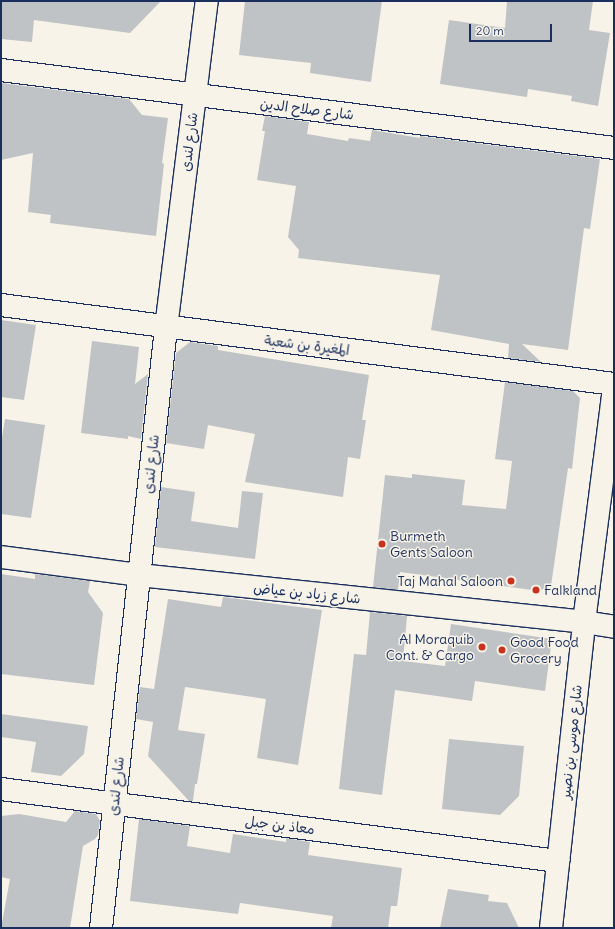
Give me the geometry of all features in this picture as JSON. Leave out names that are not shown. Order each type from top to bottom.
[{"type":"street","name":"شارع لندى","points":[[100,928],[166,328],[206,1]]},
{"type":"street","name":"شارع صلاح الدين","points":[[1,70],[614,148]]},
{"type":"street","name":"المغيرة بن شعبة","points":[[1,305],[166,328],[614,384]]},
{"type":"street","name":"شارع موسى بن نصير","points":[[551,928],[584,622],[614,389]]},
{"type":"street","name":"شارع زياد بن عياض","points":[[1,557],[139,575],[584,622],[614,627]]},
{"type":"street","name":"معاذ بن جبل","points":[[1,789],[558,862]]},
{"type":"building","points":[[1,1],[161,1],[130,33],[34,20],[32,42],[1,39]]},
{"type":"building","points":[[245,1],[382,1],[371,82],[310,73],[311,63],[239,55]]},
{"type":"building","points":[[507,1],[593,1],[589,30],[610,33],[598,106],[571,101],[572,96],[528,89],[527,97],[440,84],[449,20],[505,28]]},
{"type":"building","points":[[1,83],[129,99],[142,115],[168,118],[162,163],[164,164],[156,236],[50,223],[51,215],[28,212],[33,153],[1,160]]},
{"type":"building","points":[[265,116],[309,122],[307,134],[348,141],[349,138],[370,141],[372,130],[420,138],[420,136],[600,159],[590,229],[584,228],[568,350],[522,344],[541,362],[508,358],[509,344],[431,330],[440,275],[298,258],[299,250],[288,237],[296,186],[257,180],[265,131],[262,131]]},
{"type":"building","points":[[1,320],[36,325],[24,400],[1,397]]},
{"type":"building","points":[[92,341],[139,347],[135,384],[148,374],[141,439],[128,436],[128,439],[81,433]]},
{"type":"building","points":[[190,342],[218,346],[218,350],[369,375],[362,420],[366,420],[360,459],[348,457],[343,497],[245,482],[255,434],[208,425],[204,449],[166,443],[176,353]]},
{"type":"building","points":[[505,382],[573,391],[580,398],[572,469],[568,468],[551,586],[539,591],[400,572],[398,590],[373,587],[385,475],[412,478],[412,474],[465,480],[462,505],[506,509],[512,461],[495,459]]},
{"type":"building","points":[[5,419],[45,425],[31,518],[1,514],[1,444]]},
{"type":"building","points":[[161,487],[195,492],[191,521],[238,528],[242,491],[263,493],[255,559],[155,547]]},
{"type":"building","points":[[1,574],[35,579],[35,574],[90,581],[88,592],[103,613],[94,685],[1,674]]},
{"type":"building","points":[[223,597],[322,610],[298,765],[257,758],[266,699],[185,687],[178,730],[205,734],[193,801],[189,801],[148,756],[153,722],[136,719],[140,687],[154,689],[168,599],[221,607]]},
{"type":"building","points":[[370,612],[407,616],[403,661],[445,666],[451,624],[552,639],[545,691],[475,681],[472,701],[395,690],[382,795],[339,789],[354,654],[366,655]]},
{"type":"building","points":[[1,714],[88,726],[84,754],[61,776],[31,772],[36,742],[1,737]]},
{"type":"building","points":[[449,739],[524,746],[519,796],[500,815],[442,809]]},
{"type":"building","points":[[75,811],[96,814],[100,821],[98,835],[95,839],[83,846],[70,928],[1,928],[10,879],[1,877],[1,816],[19,814],[66,822]]},
{"type":"building","points":[[139,819],[190,826],[187,846],[230,853],[233,834],[286,842],[286,838],[310,842],[308,855],[402,868],[397,906],[391,906],[388,928],[331,928],[333,916],[240,903],[238,914],[130,901]]},
{"type":"building","points":[[448,889],[489,895],[488,901],[507,903],[519,928],[440,928]]},
{"type":"place","name":"Burmeth Gents Saloon","points":[[382,544]]},
{"type":"place","name":"Taj Mahal Saloon","points":[[511,581]]},
{"type":"place","name":"Falkland","points":[[536,590]]},
{"type":"place","name":"Al Moraquib Cont. & Cargo","points":[[482,647]]},
{"type":"place","name":"Good Food Grocery","points":[[502,650]]}]
